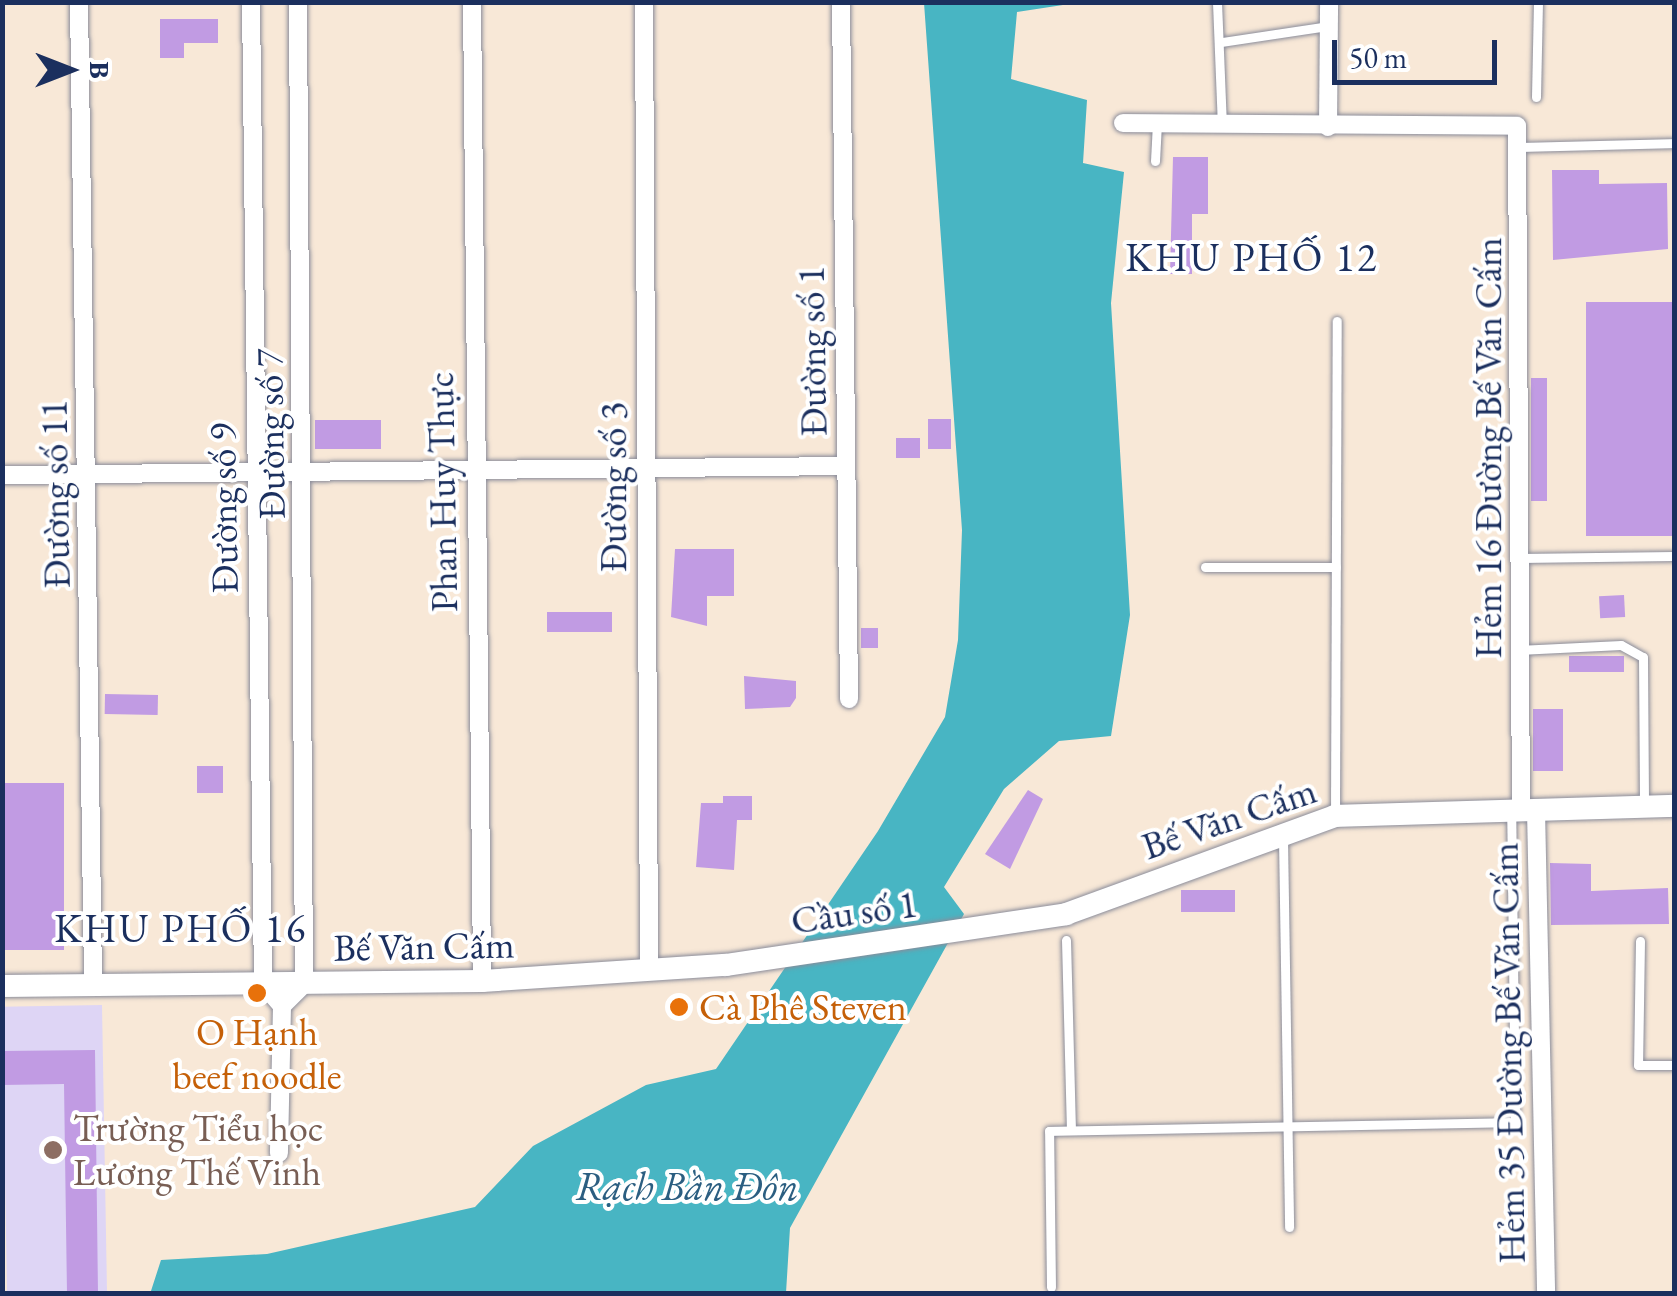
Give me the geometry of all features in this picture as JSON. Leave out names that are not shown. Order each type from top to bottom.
[{"type":"street","name":"Đường số 11","points":[[79,2],[92,985]]},
{"type":"street","name":"Đường số 9","points":[[251,2],[263,984]]},
{"type":"street","name":"Đường số 7","points":[[298,2],[304,470],[304,984]]},
{"type":"street","name":"Phan Huy Thực","points":[[472,2],[473,468],[482,981]]},
{"type":"street","name":"Đường số 3","points":[[644,2],[649,970]]},
{"type":"street","name":"Đường số 1","points":[[841,2],[849,699]]},
{"type":"street","points":[[1328,127],[1330,2]]},
{"type":"street","points":[[1123,123],[1158,120],[1328,127],[1478,123],[1517,126],[1524,147]]},
{"type":"street","name":"Hẻm 16 Đường Bế Văn Cấm","points":[[1523,811],[1517,558],[1524,147]]},
{"type":"street","points":[[2,475],[846,466]]},
{"type":"street","name":"Bế Văn Cấm","points":[[992,928],[1066,914],[1283,830],[1335,816],[1674,806]]},
{"type":"street","name":"Hẻm 35 Đường Bế Văn Cấm","points":[[1523,811],[1546,1294]]},
{"type":"street","name":"Cầu số 1","points":[[726,966],[992,928]]},
{"type":"street","name":"Bế Văn Cấm","points":[[2,986],[482,981],[726,966]]},
{"type":"street","points":[[263,984],[282,1006],[279,1153]]},
{"type":"street","points":[[282,1006],[304,984]]},
{"type":"lane","points":[[1217,2],[1222,42],[1222,125]]},
{"type":"lane","points":[[1536,97],[1538,2]]},
{"type":"lane","points":[[1222,42],[1330,26]]},
{"type":"lane","points":[[1155,161],[1158,120]]},
{"type":"lane","points":[[1524,147],[1674,143]]},
{"type":"lane","points":[[1335,816],[1337,321]]},
{"type":"lane","points":[[1517,558],[1674,556]]},
{"type":"lane","points":[[1205,567],[1336,567]]},
{"type":"lane","points":[[1518,650],[1620,645],[1643,658],[1644,806]]},
{"type":"lane","points":[[1051,1287],[1049,1131],[1515,1122],[1523,811]]},
{"type":"lane","points":[[1283,830],[1289,1228]]},
{"type":"lane","points":[[1066,940],[1071,1130]]},
{"type":"lane","points":[[1640,941],[1638,1064],[1674,1065]]},
{"type":"shaded area","name":"Trường Tiểu học Lương Thế Vinh","points":[[102,1005],[107,1293],[7,1294],[2,1007]]},
{"type":"water","name":"Rạch Bần Đôn","points":[[924,3],[1076,3],[1017,12],[1011,79],[1087,100],[1083,163],[1124,172],[1111,303],[1130,615],[1111,736],[1059,741],[1004,789],[944,887],[964,914],[790,1228],[786,1293],[150,1294],[161,1260],[267,1254],[475,1207],[533,1146],[646,1085],[716,1069],[878,831],[945,717],[958,640],[962,530]]},
{"type":"building","points":[[160,19],[218,19],[218,43],[184,43],[184,58],[160,58]]},
{"type":"building","points":[[1173,157],[1208,157],[1208,214],[1192,214],[1192,274],[1170,274]]},
{"type":"building","points":[[1552,170],[1599,170],[1599,184],[1667,183],[1668,249],[1553,260]]},
{"type":"building","points":[[1586,302],[1674,302],[1674,536],[1586,536]]},
{"type":"building","points":[[1531,378],[1547,378],[1547,501],[1531,501]]},
{"type":"building","points":[[928,419],[951,419],[951,449],[928,449]]},
{"type":"building","points":[[315,420],[381,420],[381,449],[315,449]]},
{"type":"building","points":[[896,438],[920,438],[920,458],[896,458]]},
{"type":"building","points":[[675,549],[734,549],[734,596],[707,596],[707,626],[671,617]]},
{"type":"building","points":[[1624,595],[1625,617],[1600,618],[1599,596]]},
{"type":"building","points":[[547,612],[612,612],[612,632],[547,632]]},
{"type":"building","points":[[861,628],[878,628],[878,648],[861,648]]},
{"type":"building","points":[[1569,656],[1624,656],[1624,672],[1569,672]]},
{"type":"building","points":[[744,676],[796,681],[796,698],[790,707],[745,709]]},
{"type":"building","points":[[105,694],[158,695],[158,715],[105,714]]},
{"type":"building","points":[[1533,709],[1563,709],[1563,771],[1533,771]]},
{"type":"building","points":[[197,766],[223,766],[223,793],[197,793]]},
{"type":"building","points":[[5,783],[64,783],[64,950],[5,950]]},
{"type":"building","points":[[1028,790],[1043,799],[1010,869],[985,854]]},
{"type":"building","points":[[723,796],[752,796],[752,820],[737,820],[734,870],[696,867],[701,803],[723,803]]},
{"type":"building","points":[[1550,863],[1591,864],[1591,891],[1668,888],[1669,924],[1551,925]]},
{"type":"building","points":[[1181,890],[1235,890],[1235,912],[1181,912]]},
{"type":"building","points":[[95,1050],[98,1294],[67,1294],[64,1084],[2,1085],[2,1051]]},
{"type":"place","name":"O Hạnh beef noodle","points":[[257,993]]},
{"type":"place","name":"Cà Phê Steven","points":[[679,1007]]},
{"type":"place","name":"Trường Tiểu học Lương Thế Vinh","points":[[53,1150]]},
{"type":"district","name":"KHU PHỐ 12","points":[[1252,257]]},
{"type":"district","name":"KHU PHỐ 16","points":[[181,928]]}]
